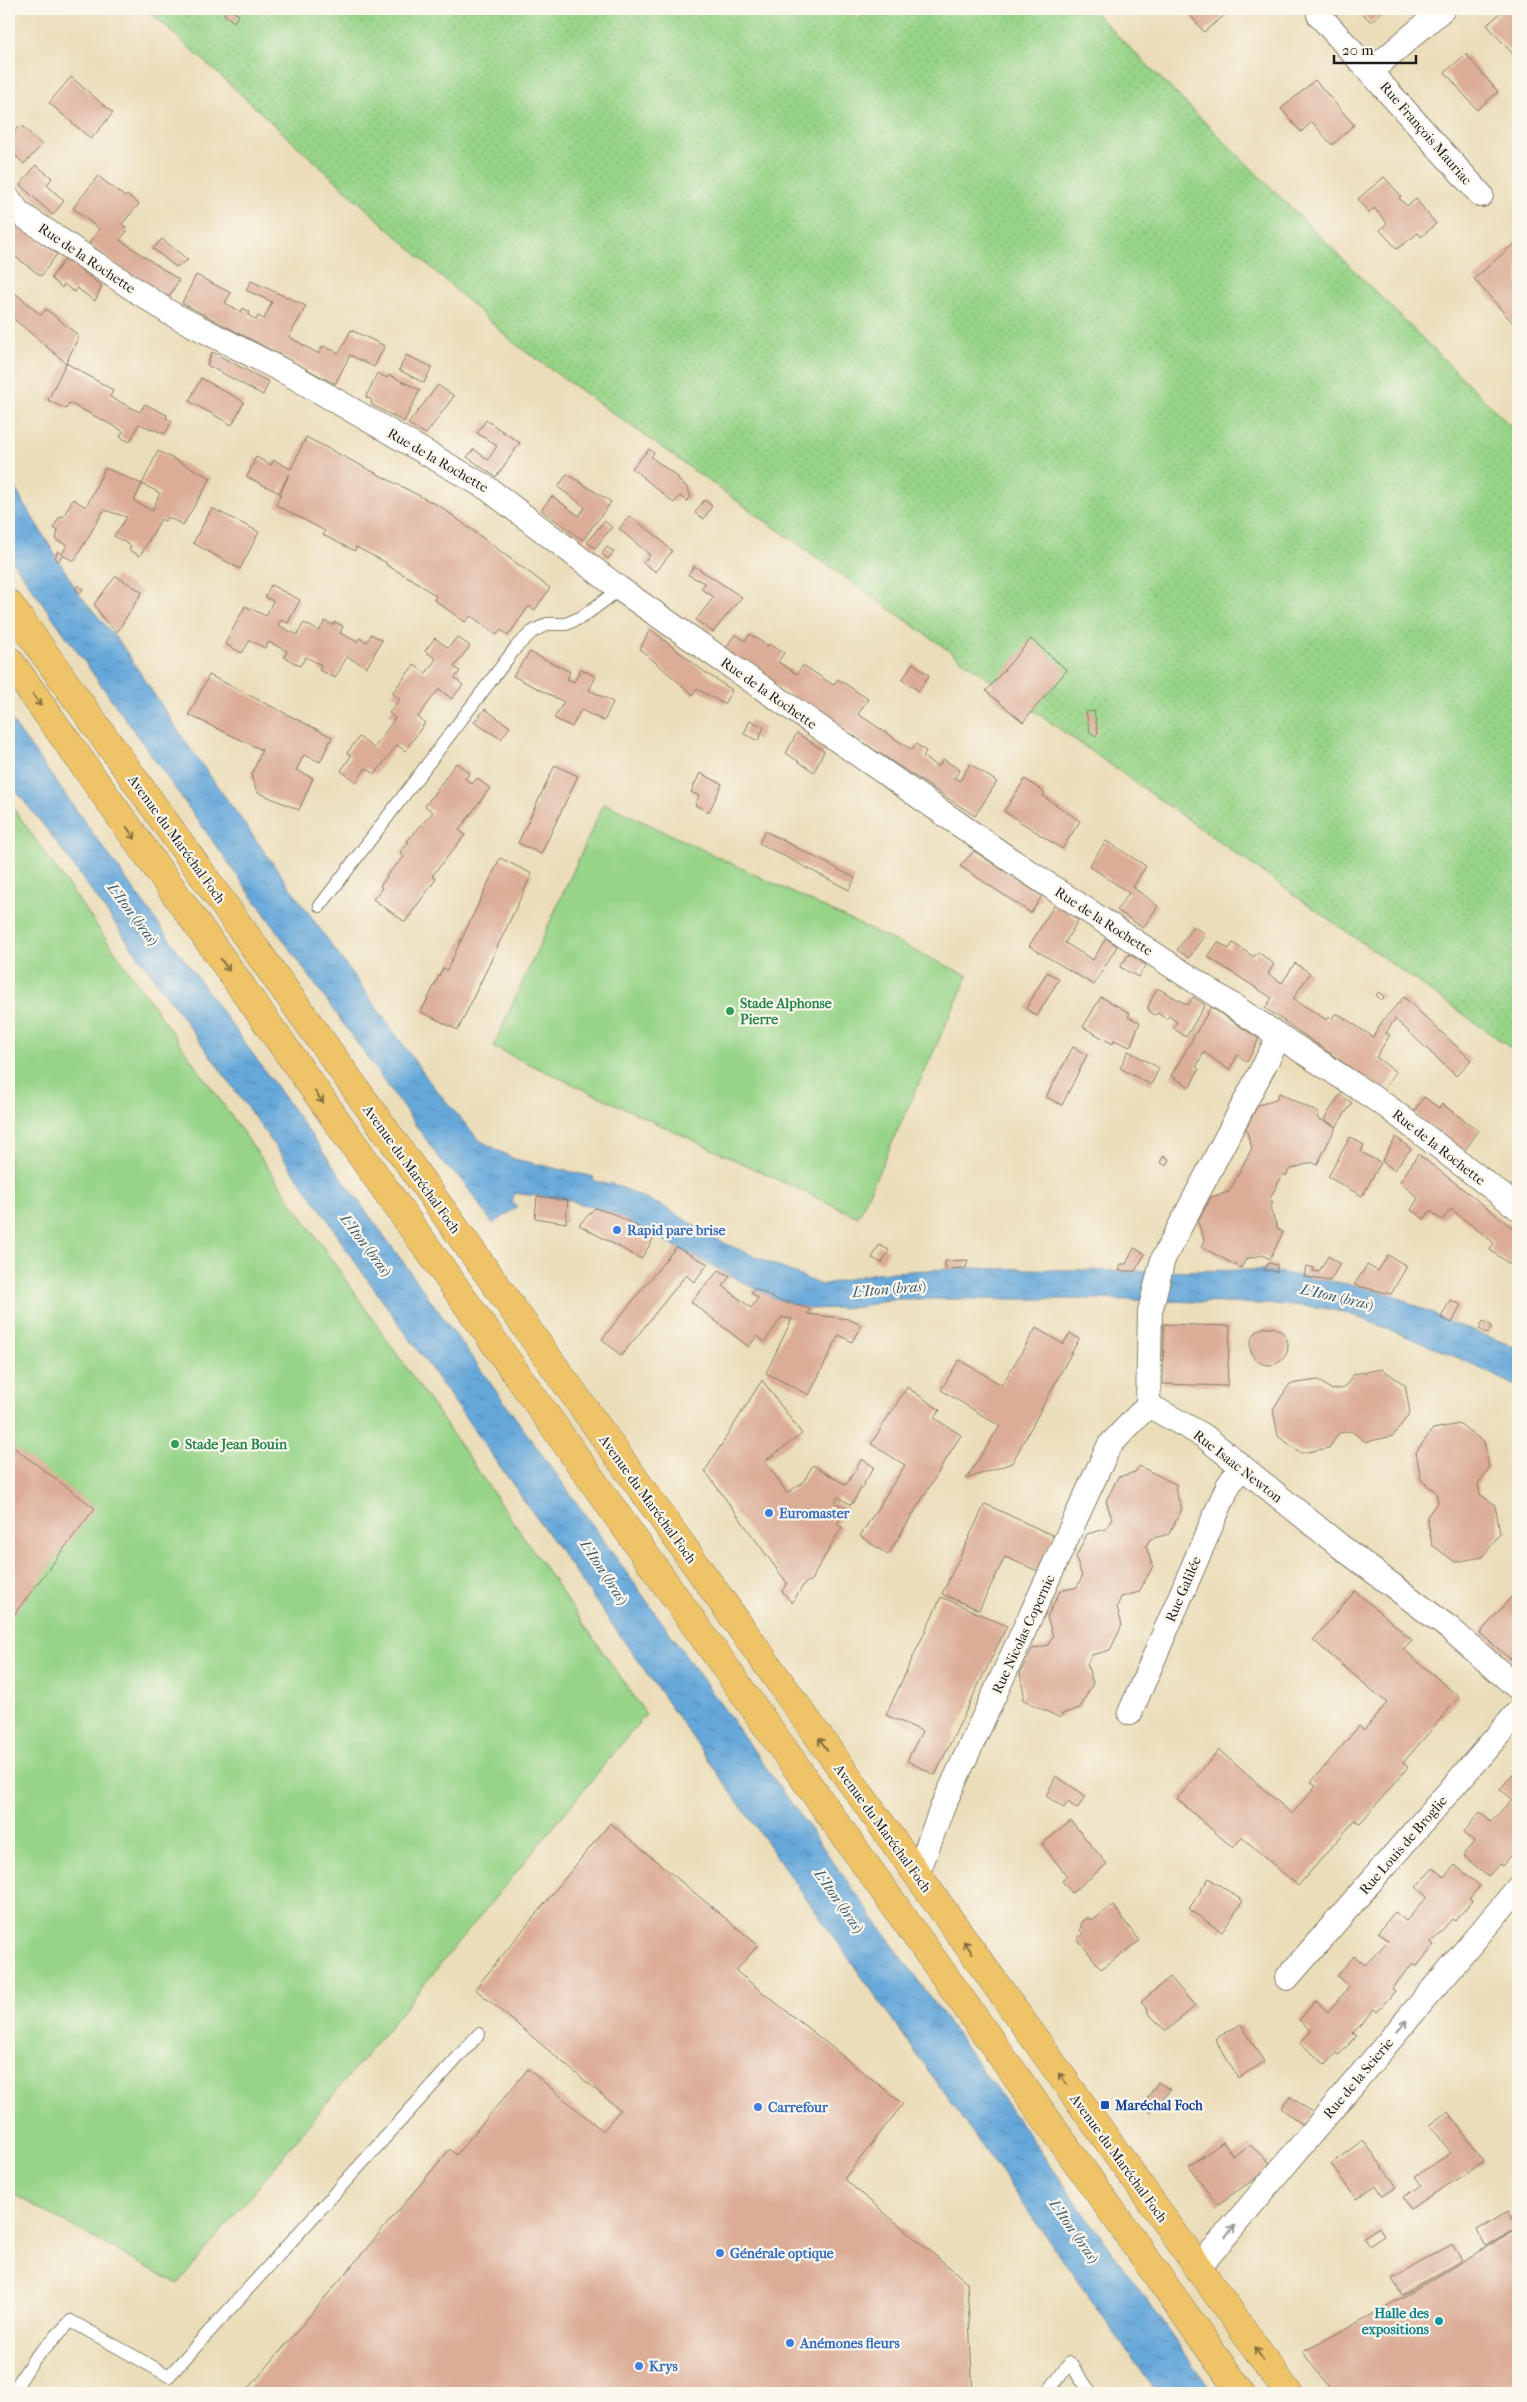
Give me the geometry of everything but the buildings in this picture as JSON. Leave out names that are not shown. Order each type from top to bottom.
[{"type":"main road","name":"Avenue du Maréchal Foch","points":[[9,604],[1288,2393]]},
{"type":"main road","points":[[9,660],[1241,2393]]},
{"type":"street","name":"Rue François Mauriac","points":[[1371,71],[1443,9]]},
{"type":"street","name":"Rue François Mauriac","points":[[1319,15],[1481,195]]},
{"type":"street","name":"Rue de la Rochette","points":[[9,199],[19,213],[170,313],[292,376],[487,488],[620,590],[1012,860],[1389,1108],[1518,1208]]},
{"type":"street","points":[[1148,1405],[1150,1311],[1163,1259],[1279,1036]]},
{"type":"street","name":"Rue Nicolas Copernic","points":[[917,1875],[942,1808],[1109,1446],[1148,1405]]},
{"type":"street","name":"Rue Isaac Newton","points":[[1148,1405],[1204,1436],[1340,1546],[1450,1628],[1518,1688]]},
{"type":"street","name":"Rue Galilée","points":[[1130,1713],[1228,1486],[1241,1466]]},
{"type":"street","name":"Rue Louis de Broglie","points":[[1287,1978],[1518,1712]]},
{"type":"street","name":"Rue de la Scierie","points":[[1198,2268],[1518,1888]]},
{"type":"lane","points":[[320,906],[517,646],[532,632],[547,624],[566,624],[582,617],[620,590]]},
{"type":"lane","points":[[12,2393],[34,2359],[71,2321],[169,2376],[478,2034]]},
{"type":"lane","points":[[1047,2393],[1070,2363],[1091,2393]]},
{"type":"green space","points":[[147,9],[850,9],[858,19],[871,9],[1091,9],[1518,433],[1518,1053],[515,344]]},
{"type":"green space","points":[[9,802],[266,1165],[646,1714],[178,2284],[9,2192]]},
{"type":"green space","name":"Stade Alphonse Pierre","points":[[604,803],[968,976],[858,1217],[493,1047]]},
{"type":"water","name":"L'Iton (bras)","points":[[9,479],[79,594],[121,644],[187,744],[432,1085],[479,1140],[514,1159],[594,1177],[593,1180],[609,1185],[611,1183],[662,1206],[724,1243],[821,1285],[876,1273],[966,1268],[1135,1271],[1264,1270],[1354,1285],[1391,1294],[1452,1323],[1518,1348],[1518,1387],[1459,1358],[1378,1325],[1347,1313],[1324,1308],[1292,1305],[1100,1299],[891,1299],[861,1307],[810,1309],[775,1299],[614,1214],[568,1200],[514,1193],[512,1203],[517,1207],[493,1224],[460,1177],[445,1166],[11,559],[14,554],[9,545]]},
{"type":"water","name":"L'Iton (bras)","points":[[9,717],[551,1467],[1213,2393],[1157,2393],[346,1249],[329,1221],[52,836],[9,782]]},
{"type":"place","name":"Stade Alphonse Pierre","points":[[730,1011]]},
{"type":"place","name":"Rapid pare brise","points":[[617,1230]]},
{"type":"place","name":"Stade Jean Bouin","points":[[175,1444]]},
{"type":"place","name":"Euromaster","points":[[769,1513]]},
{"type":"place","name":"Maréchal Foch","points":[[1105,2105]]},
{"type":"place","name":"Carrefour","points":[[758,2107]]},
{"type":"place","name":"Générale optique","points":[[720,2253]]},
{"type":"place","name":"Halle des expositions","points":[[1439,2321]]},
{"type":"place","name":"Anémones fleurs","points":[[790,2343]]},
{"type":"place","name":"Krys","points":[[639,2366]]}]
